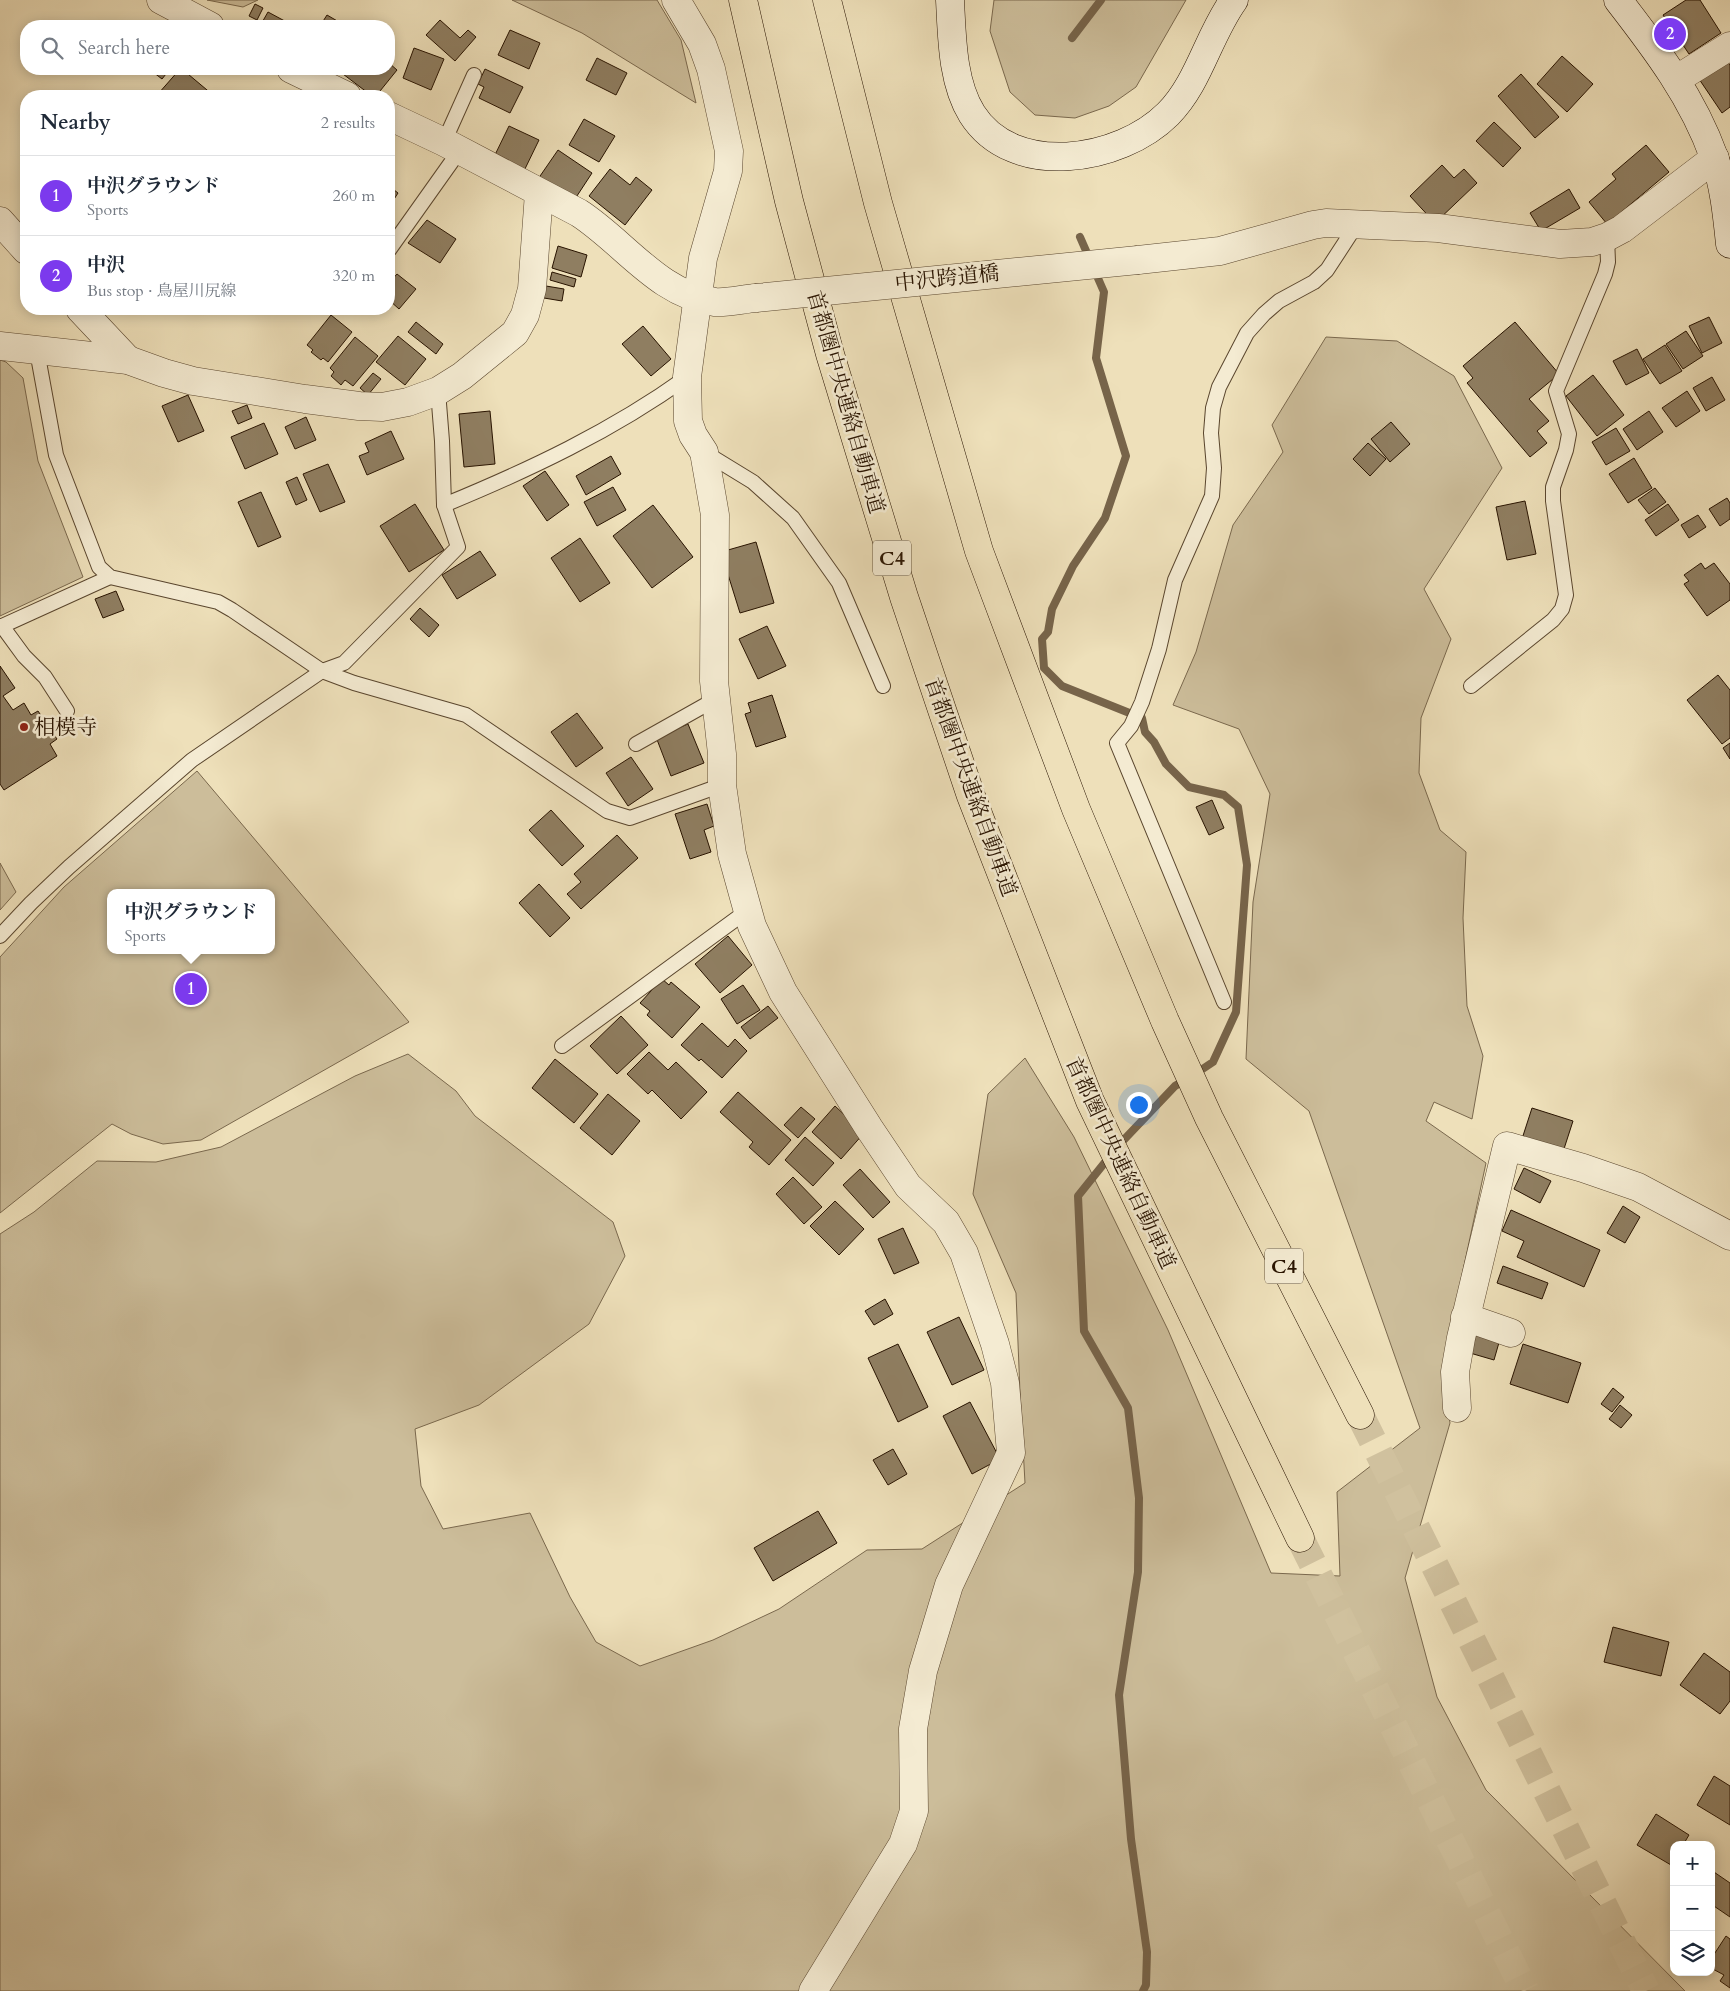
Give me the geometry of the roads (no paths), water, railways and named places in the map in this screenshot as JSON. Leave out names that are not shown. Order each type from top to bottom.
[{"type":"highway","name":"首都圏中央連絡自動車道","points":[[743,0],[789,201],[830,354],[904,597],[972,796],[1090,1101],[1300,1538]]},
{"type":"highway","name":"C4","points":[[827,0],[878,203],[979,551],[1046,730],[1080,818],[1165,1021],[1209,1118],[1360,1415]]},
{"type":"street","points":[[161,0],[199,20]]},
{"type":"street","points":[[676,0],[702,44],[711,70],[729,151],[728,171],[703,258],[687,377],[688,421],[693,435],[704,452],[715,515],[714,681],[722,754],[722,786],[732,854],[752,926],[783,992],[908,1186],[946,1222],[964,1253],[1005,1384],[1011,1453],[949,1585],[923,1671],[913,1729],[914,1811],[904,1844],[813,1991]]},
{"type":"street","points":[[950,0],[959,84],[973,116],[994,138],[1014,150],[1043,155],[1067,156],[1095,152],[1123,143],[1148,130],[1168,114],[1183,96],[1220,21],[1234,0]]},
{"type":"street","points":[[1618,0],[1677,79],[1694,111],[1722,174],[1730,244]]},
{"type":"street","points":[[1677,79],[1730,46]]},
{"type":"street","points":[[303,75],[335,90]]},
{"type":"street","name":"中沢跨道橋","points":[[395,119],[452,146],[565,205],[593,222],[660,279],[682,293],[716,302],[1220,252],[1313,224],[1438,228],[1560,244],[1592,242],[1607,238]]},
{"type":"street","points":[[1607,238],[1636,219],[1722,174]]},
{"type":"street","points":[[0,346],[128,360],[193,381],[359,406],[382,407],[408,402],[438,391],[462,376],[514,333],[525,315],[532,289],[539,193]]},
{"type":"street","points":[[0,222],[20,244]]},
{"type":"street","points":[[86,315],[128,360]]},
{"type":"street","points":[[1457,1408],[1455,1372],[1465,1317],[1507,1146],[1583,1168],[1638,1187],[1730,1236]]},
{"type":"street","points":[[1465,1317],[1511,1333]]},
{"type":"lane","points":[[395,240],[452,146],[474,75]]},
{"type":"lane","points":[[1224,1002],[1117,743],[1131,726],[1142,702],[1159,649],[1175,580],[1212,496],[1214,468],[1211,433],[1213,408],[1219,387],[1247,333],[1279,301],[1314,282],[1327,270],[1358,224]]},
{"type":"lane","points":[[1471,686],[1554,620],[1562,609],[1566,594],[1553,501],[1553,487],[1566,450],[1569,434],[1556,391],[1605,274],[1608,262],[1607,238]]},
{"type":"lane","points":[[37,351],[56,455],[99,567],[110,577],[218,602],[322,671],[354,683],[466,715],[607,810],[630,818],[722,786]]},
{"type":"lane","points":[[444,505],[520,474],[582,442],[654,401],[687,377]]},
{"type":"lane","points":[[0,936],[69,867],[192,760],[322,671],[344,663],[458,547],[444,505],[438,391]]},
{"type":"lane","points":[[704,452],[753,482],[792,518],[839,583],[882,686]]},
{"type":"lane","points":[[67,711],[45,677],[24,656],[1,627],[110,577]]},
{"type":"lane","points":[[636,744],[716,699]]},
{"type":"lane","points":[[562,1046],[748,911]]},
{"type":"waterway","points":[[1072,38],[1101,0]]},
{"type":"waterway","points":[[1080,237],[1104,292],[1096,358],[1126,456],[1105,518],[1073,566],[1052,609],[1048,632],[1042,639],[1044,668],[1062,686],[1142,718],[1145,732],[1154,742],[1166,764],[1189,787],[1224,795],[1238,807],[1247,865],[1236,1012],[1213,1062],[1195,1074]]},
{"type":"waterway","points":[[1117,1147],[1175,1086],[1185,1080]]},
{"type":"waterway","points":[[1110,1156],[1078,1196],[1084,1331],[1128,1408],[1139,1498],[1138,1572],[1119,1695],[1131,1839],[1147,1952],[1146,1985],[1143,1991]]},
{"type":"tunnel","points":[[1360,1415],[1646,1991]]},
{"type":"tunnel","points":[[1300,1538],[1525,1991]]},
{"type":"place","name":"中沢","points":[[1670,34]]},
{"type":"place","name":"相模寺","points":[[24,727]]},
{"type":"place","name":"中沢グラウンド","points":[[191,989]]}]
